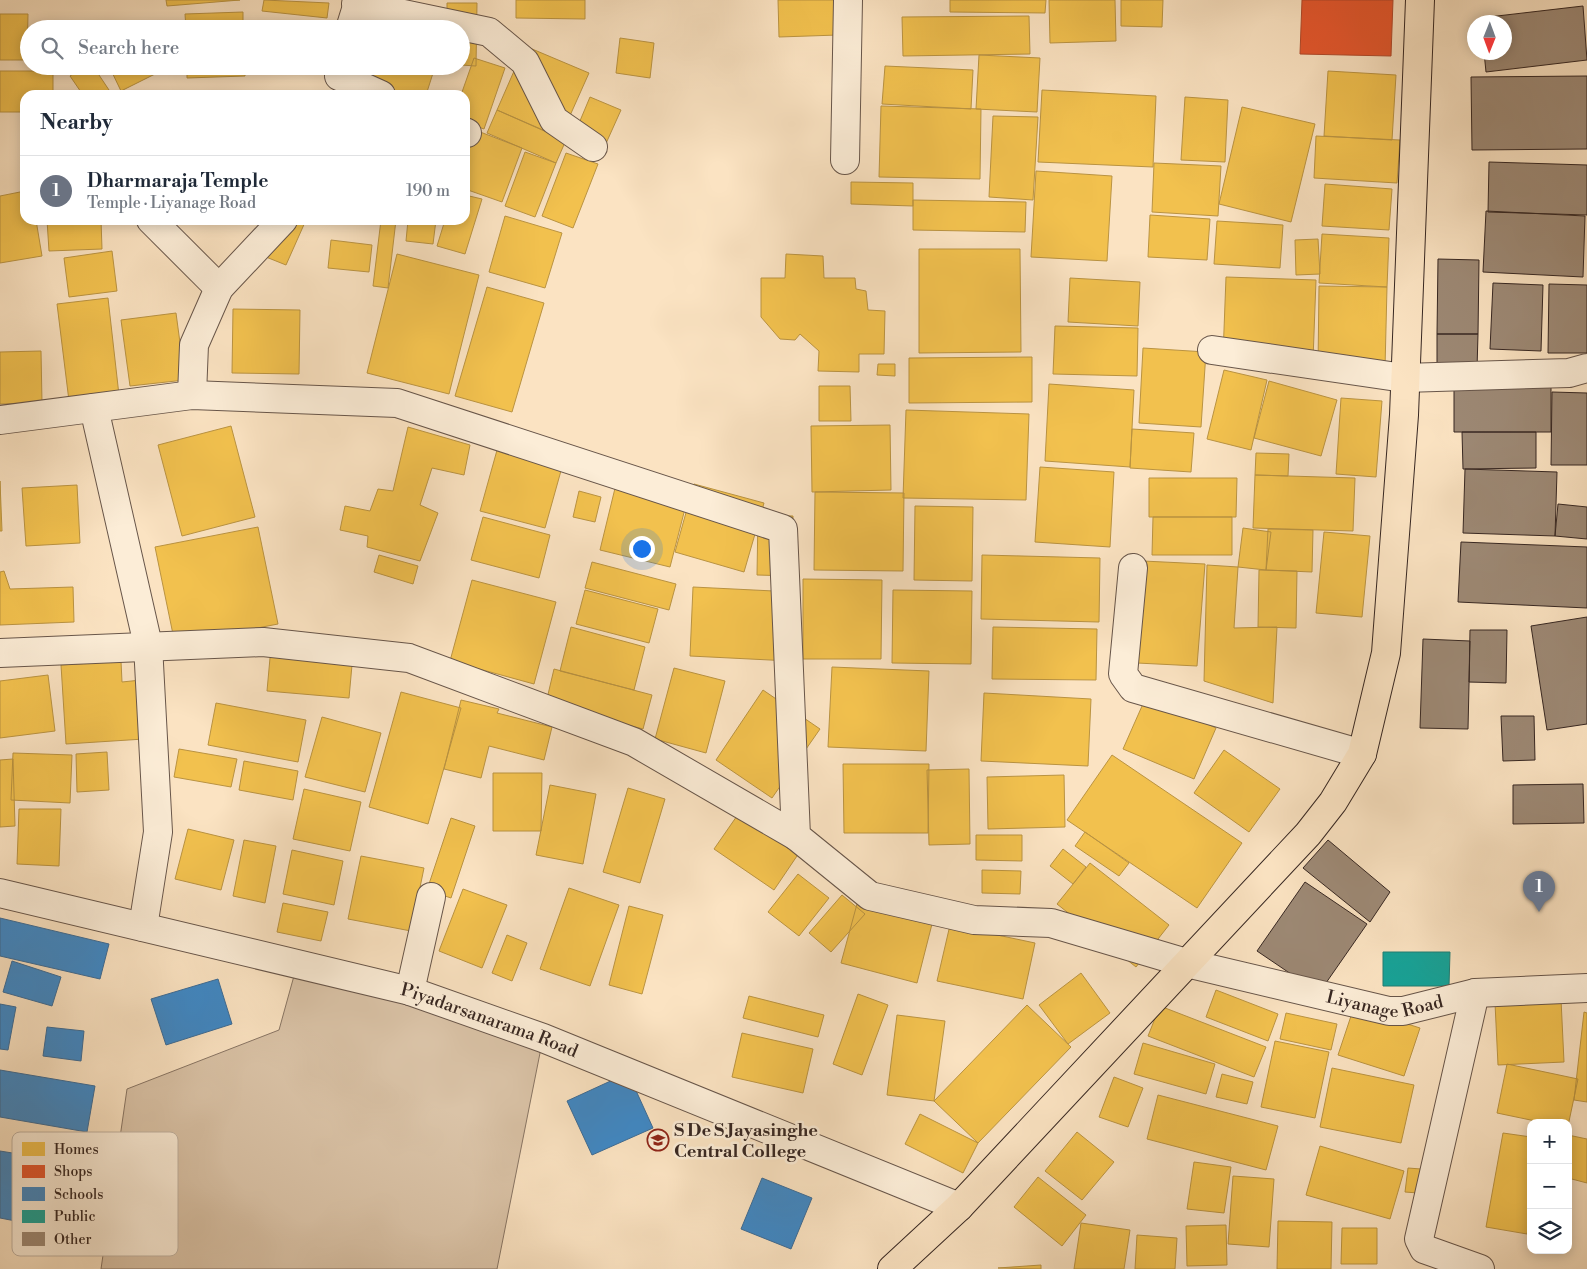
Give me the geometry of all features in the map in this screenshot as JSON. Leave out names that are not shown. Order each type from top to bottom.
[{"type":"main road","points":[[892,1269],[960,1207],[1308,834],[1333,802],[1362,754],[1386,654],[1404,415],[1420,0]]},
{"type":"street","points":[[845,160],[848,0]]},
{"type":"street","points":[[355,11],[413,20]]},
{"type":"street","points":[[470,29],[490,32],[525,62],[554,120],[593,147]]},
{"type":"street","points":[[338,79],[368,90]]},
{"type":"street","points":[[156,225],[219,288]]},
{"type":"street","points":[[192,395],[194,344],[219,288],[278,225]]},
{"type":"street","points":[[1212,350],[1404,378],[1569,373],[1587,368]]},
{"type":"street","points":[[0,420],[192,395],[397,403],[783,529],[796,836]]},
{"type":"street","points":[[94,408],[148,645],[158,832],[143,927]]},
{"type":"street","points":[[1133,568],[1123,674],[1133,688],[1362,754]]},
{"type":"street","name":"Liyanage Road","points":[[0,653],[148,645],[263,642],[409,658],[634,742],[796,836],[870,896],[974,920],[1050,923],[1186,963],[1390,1011],[1403,1011],[1475,993],[1587,988]]},
{"type":"street","name":"Piyadarsanarama Road","points":[[0,894],[410,992],[542,1038],[960,1207]]},
{"type":"street","points":[[410,992],[431,897]]},
{"type":"street","points":[[1475,993],[1419,1239],[1424,1249],[1480,1269]]},
{"type":"shaded area","points":[[297,965],[543,1038],[497,1269],[101,1269],[103,1256],[178,1256],[178,1132],[121,1132],[127,1089],[279,1030]]},
{"type":"building: Homes","points":[[166,0],[240,0],[167,6]]},
{"type":"building: Homes","points":[[264,0],[329,3],[327,18],[262,11]]},
{"type":"building: Homes","points":[[516,0],[585,0],[585,19],[516,18]]},
{"type":"building: Homes","points":[[778,0],[837,0],[838,35],[779,37]]},
{"type":"building: Homes","points":[[950,0],[1046,0],[1045,13],[950,12]]},
{"type":"building: Homes","points":[[1049,0],[1115,0],[1116,41],[1050,43]]},
{"type":"building: Homes","points":[[1121,0],[1163,0],[1162,27],[1121,26]]},
{"type":"building: Homes","points":[[447,3],[477,3],[476,66],[470,66],[470,20],[447,20]]},
{"type":"building: Homes","points":[[364,10],[387,20],[364,20]]},
{"type":"building: Homes","points":[[243,12],[243,20],[185,20],[185,14]]},
{"type":"building: Homes","points":[[0,14],[28,14],[28,20],[20,20],[20,60],[0,60]]},
{"type":"building: Homes","points":[[1029,16],[1030,54],[903,56],[902,17]]},
{"type":"building: Homes","points":[[620,38],[654,43],[650,78],[616,73]]},
{"type":"building: Homes","points":[[525,46],[589,73],[560,138],[497,110]]},
{"type":"building: Homes","points":[[979,55],[1040,58],[1037,112],[976,109]]},
{"type":"building: Homes","points":[[474,58],[505,68],[484,129],[470,124],[470,90],[463,90],[468,75],[470,75]]},
{"type":"building: Homes","points":[[885,66],[973,70],[971,109],[882,104]]},
{"type":"building: Homes","points":[[0,71],[20,71],[20,75],[53,75],[53,90],[20,90],[20,112],[0,112]]},
{"type":"building: Homes","points":[[1328,71],[1396,75],[1392,140],[1324,136]]},
{"type":"building: Homes","points":[[99,75],[109,90],[80,90],[70,76]]},
{"type":"building: Homes","points":[[113,75],[153,75],[123,90],[121,90]]},
{"type":"building: Homes","points":[[187,75],[245,75],[245,76],[187,78]]},
{"type":"building: Homes","points":[[360,75],[432,75],[428,90],[381,90],[358,82]]},
{"type":"building: Homes","points":[[1042,90],[1156,96],[1153,167],[1038,162]]},
{"type":"building: Homes","points":[[590,97],[621,110],[599,159],[569,147]]},
{"type":"building: Homes","points":[[1185,97],[1228,100],[1225,162],[1181,160]]},
{"type":"building: Homes","points":[[881,106],[981,109],[980,179],[879,177]]},
{"type":"building: Homes","points":[[1242,107],[1315,124],[1291,222],[1219,204]]},
{"type":"building: Homes","points":[[497,110],[566,140],[556,163],[487,133]]},
{"type":"building: Homes","points":[[993,116],[1038,117],[1033,200],[989,197]]},
{"type":"building: Homes","points":[[475,130],[522,148],[502,202],[470,191],[470,144]]},
{"type":"building: Homes","points":[[1316,136],[1400,140],[1397,183],[1314,178]]},
{"type":"building: Homes","points":[[525,152],[556,163],[535,217],[505,206]]},
{"type":"building: Homes","points":[[566,153],[598,164],[573,228],[542,216]]},
{"type":"building: Homes","points":[[1154,163],[1221,166],[1218,216],[1152,212]]},
{"type":"building: Homes","points":[[1036,171],[1112,176],[1107,261],[1031,257]]},
{"type":"building: Homes","points":[[851,182],[913,183],[913,206],[851,204]]},
{"type":"building: Homes","points":[[1325,184],[1392,189],[1389,230],[1322,226]]},
{"type":"building: Homes","points":[[20,192],[20,225],[37,225],[42,256],[0,263],[0,196]]},
{"type":"building: Homes","points":[[470,196],[482,199],[465,254],[437,246],[443,225],[470,225]]},
{"type":"building: Homes","points":[[913,200],[1026,202],[1025,232],[913,230]]},
{"type":"building: Homes","points":[[1150,215],[1210,219],[1207,260],[1148,257]]},
{"type":"building: Homes","points":[[505,216],[562,233],[545,288],[489,272]]},
{"type":"building: Homes","points":[[1217,221],[1283,225],[1280,268],[1214,264]]},
{"type":"building: Homes","points":[[47,225],[101,225],[102,249],[49,251]]},
{"type":"building: Homes","points":[[281,225],[304,225],[286,265],[266,257]]},
{"type":"building: Homes","points":[[380,225],[395,225],[388,288],[373,286]]},
{"type":"building: Homes","points":[[408,225],[435,225],[433,244],[406,241]]},
{"type":"building: Homes","points":[[1322,234],[1389,238],[1387,287],[1319,283]]},
{"type":"building: Homes","points":[[1318,239],[1320,274],[1296,275],[1295,240]]},
{"type":"building: Homes","points":[[331,240],[372,245],[369,272],[328,268]]},
{"type":"building: Homes","points":[[919,249],[1020,249],[1021,352],[919,353]]},
{"type":"building: Homes","points":[[112,251],[117,291],[69,297],[64,258]]},
{"type":"building: Homes","points":[[397,254],[479,275],[449,394],[367,373]]},
{"type":"building: Homes","points":[[786,254],[823,256],[824,278],[855,278],[856,289],[866,291],[868,310],[885,311],[884,354],[859,354],[859,372],[818,371],[819,351],[800,334],[795,340],[780,339],[761,317],[761,278],[785,278]]},
{"type":"building: Homes","points":[[1226,277],[1316,280],[1313,360],[1223,356]]},
{"type":"building: Homes","points":[[1070,278],[1140,282],[1138,326],[1068,322]]},
{"type":"building: Homes","points":[[1319,286],[1387,287],[1385,368],[1318,367]]},
{"type":"building: Homes","points":[[487,287],[544,303],[512,412],[455,396]]},
{"type":"building: Homes","points":[[108,298],[119,395],[69,401],[57,304]]},
{"type":"building: Homes","points":[[233,309],[300,310],[299,374],[232,373]]},
{"type":"building: Homes","points":[[176,313],[185,380],[130,386],[121,320]]},
{"type":"building: Homes","points":[[1055,326],[1138,328],[1137,376],[1053,374]]},
{"type":"building: Homes","points":[[1143,348],[1206,352],[1201,427],[1139,423]]},
{"type":"building: Homes","points":[[41,351],[42,403],[0,404],[0,352]]},
{"type":"building: Homes","points":[[1032,357],[1032,402],[909,403],[909,358]]},
{"type":"building: Homes","points":[[878,364],[895,364],[895,376],[877,375]]},
{"type":"building: Homes","points":[[1224,370],[1267,380],[1251,450],[1207,439]]},
{"type":"building: Homes","points":[[1269,381],[1337,400],[1321,456],[1254,438]]},
{"type":"building: Homes","points":[[1049,384],[1134,390],[1130,467],[1045,461]]},
{"type":"building: Homes","points":[[819,386],[850,386],[851,421],[819,421]]},
{"type":"building: Homes","points":[[1341,398],[1382,401],[1376,477],[1336,474]]},
{"type":"building: Homes","points":[[906,410],[1029,414],[1026,500],[903,498]]},
{"type":"building: Homes","points":[[890,425],[891,490],[812,492],[811,426]]},
{"type":"building: Homes","points":[[231,426],[255,517],[182,536],[158,445]]},
{"type":"building: Homes","points":[[408,427],[470,445],[464,475],[432,468],[420,505],[438,513],[420,561],[367,547],[368,536],[340,530],[345,506],[370,511],[378,489],[393,491]]},
{"type":"building: Homes","points":[[1132,429],[1194,433],[1191,472],[1130,468]]},
{"type":"building: Homes","points":[[499,443],[564,460],[545,528],[480,511]]},
{"type":"building: Homes","points":[[1256,453],[1289,454],[1288,476],[1255,475]]},
{"type":"building: Homes","points":[[1040,467],[1114,472],[1110,547],[1035,542]]},
{"type":"building: Homes","points":[[1255,475],[1355,478],[1353,531],[1253,528]]},
{"type":"building: Homes","points":[[1149,478],[1237,478],[1236,517],[1149,517]]},
{"type":"building: Homes","points":[[617,480],[688,497],[670,567],[600,550]]},
{"type":"building: Homes","points":[[0,481],[2,531],[0,531]]},
{"type":"building: Homes","points":[[694,484],[764,503],[744,572],[675,552]]},
{"type":"building: Homes","points":[[77,485],[80,543],[26,546],[22,488]]},
{"type":"building: Homes","points":[[579,491],[601,497],[595,522],[573,517]]},
{"type":"building: Homes","points":[[815,492],[904,493],[903,571],[814,570]]},
{"type":"building: Homes","points":[[915,506],[973,507],[972,581],[914,580]]},
{"type":"building: Homes","points":[[758,515],[793,516],[792,576],[757,575]]},
{"type":"building: Homes","points":[[483,517],[550,535],[539,578],[471,560]]},
{"type":"building: Homes","points":[[1153,517],[1232,517],[1232,555],[1152,555]]},
{"type":"building: Homes","points":[[258,527],[278,624],[175,644],[155,547]]},
{"type":"building: Homes","points":[[1243,528],[1271,532],[1266,570],[1238,567]]},
{"type":"building: Homes","points":[[1268,529],[1313,530],[1312,572],[1266,570]]},
{"type":"building: Homes","points":[[1324,532],[1370,536],[1362,617],[1316,613]]},
{"type":"building: Homes","points":[[379,555],[418,566],[413,584],[374,572]]},
{"type":"building: Homes","points":[[982,555],[1100,558],[1099,622],[981,619]]},
{"type":"building: Homes","points":[[1143,561],[1205,564],[1197,666],[1137,663]]},
{"type":"building: Homes","points":[[592,562],[676,584],[669,610],[585,588]]},
{"type":"building: Homes","points":[[1207,565],[1238,567],[1234,628],[1277,627],[1273,703],[1204,681]]},
{"type":"building: Homes","points":[[1259,570],[1297,571],[1296,628],[1258,627]]},
{"type":"building: Homes","points":[[4,571],[10,589],[73,587],[74,622],[0,625],[0,572]]},
{"type":"building: Homes","points":[[803,579],[882,580],[881,659],[803,659]]},
{"type":"building: Homes","points":[[472,580],[556,602],[534,684],[450,661]]},
{"type":"building: Homes","points":[[693,587],[794,592],[790,661],[690,656]]},
{"type":"building: Homes","points":[[585,590],[658,609],[649,643],[576,624]]},
{"type":"building: Homes","points":[[893,590],[972,591],[971,664],[892,663]]},
{"type":"building: Homes","points":[[571,627],[645,647],[634,690],[560,671]]},
{"type":"building: Homes","points":[[993,627],[1097,629],[1096,680],[992,679]]},
{"type":"building: Homes","points":[[271,647],[353,654],[349,698],[267,691]]},
{"type":"building: Homes","points":[[121,661],[122,682],[141,680],[144,739],[66,744],[61,665]]},
{"type":"building: Homes","points":[[832,667],[929,671],[926,751],[828,747]]},
{"type":"building: Homes","points":[[674,668],[725,681],[706,753],[655,739]]},
{"type":"building: Homes","points":[[554,669],[652,695],[643,729],[546,703]]},
{"type":"building: Homes","points":[[48,675],[55,731],[0,738],[0,681]]},
{"type":"building: Homes","points":[[763,690],[820,729],[772,798],[716,760]]},
{"type":"building: Homes","points":[[401,692],[461,708],[428,824],[369,807]]},
{"type":"building: Homes","points":[[984,693],[1091,699],[1088,766],[981,761]]},
{"type":"building: Homes","points":[[1146,697],[1216,728],[1194,779],[1123,749]]},
{"type":"building: Homes","points":[[461,700],[499,709],[497,713],[552,727],[544,760],[489,746],[481,778],[444,769]]},
{"type":"building: Homes","points":[[216,703],[306,720],[298,762],[208,745]]},
{"type":"building: Homes","points":[[322,717],[381,733],[365,792],[305,777]]},
{"type":"building: Homes","points":[[179,749],[237,759],[231,787],[174,777]]},
{"type":"building: Homes","points":[[1224,750],[1280,789],[1249,832],[1194,793]]},
{"type":"building: Homes","points":[[107,752],[109,790],[77,792],[76,754]]},
{"type":"building: Homes","points":[[13,753],[72,755],[70,803],[11,800]]},
{"type":"building: Homes","points":[[1112,755],[1242,843],[1197,908],[1067,820]]},
{"type":"building: Homes","points":[[13,759],[15,826],[0,827],[0,760]]},
{"type":"building: Homes","points":[[244,761],[298,771],[293,800],[239,790]]},
{"type":"building: Homes","points":[[843,764],[929,764],[928,833],[844,833]]},
{"type":"building: Homes","points":[[969,769],[970,844],[929,845],[927,770]]},
{"type":"building: Homes","points":[[493,773],[542,773],[541,831],[493,831]]},
{"type":"building: Homes","points":[[1064,775],[1065,827],[988,829],[987,777]]},
{"type":"building: Homes","points":[[550,785],[596,794],[583,864],[536,855]]},
{"type":"building: Homes","points":[[628,788],[665,799],[640,883],[603,872]]},
{"type":"building: Homes","points":[[304,789],[361,802],[350,851],[293,839]]},
{"type":"building: Homes","points":[[19,809],[61,809],[59,866],[17,864]]},
{"type":"building: Homes","points":[[739,813],[799,853],[774,890],[714,849]]},
{"type":"building: Homes","points":[[451,818],[475,826],[451,898],[427,890]]},
{"type":"building: Homes","points":[[188,829],[234,840],[221,890],[175,879]]},
{"type":"building: Homes","points":[[1085,832],[1129,863],[1119,876],[1075,846]]},
{"type":"building: Homes","points":[[976,835],[1022,835],[1022,861],[976,860]]},
{"type":"building: Homes","points":[[244,840],[276,846],[265,903],[233,896]]},
{"type":"building: Homes","points":[[1063,849],[1086,867],[1073,884],[1050,866]]},
{"type":"building: Homes","points":[[292,850],[343,861],[334,905],[283,894]]},
{"type":"building: Homes","points":[[361,856],[424,868],[411,931],[348,919]]},
{"type":"building: Homes","points":[[1090,863],[1169,925],[1136,967],[1057,904]]},
{"type":"building: Homes","points":[[982,870],[1021,871],[1020,894],[982,893]]},
{"type":"building: Homes","points":[[798,874],[829,898],[799,936],[768,912]]},
{"type":"building: Homes","points":[[569,888],[619,905],[590,986],[540,969]]},
{"type":"building: Homes","points":[[463,889],[507,905],[482,968],[439,951]]},
{"type":"building: Homes","points":[[842,895],[865,914],[831,952],[809,933]]},
{"type":"building: Homes","points":[[283,903],[328,912],[321,941],[277,932]]},
{"type":"building: Homes","points":[[857,904],[932,924],[917,983],[841,963]]},
{"type":"building: Homes","points":[[629,906],[663,915],[642,994],[609,985]]},
{"type":"building: Homes","points":[[950,925],[1035,943],[1023,999],[937,981]]},
{"type":"building: Homes","points":[[507,935],[527,943],[512,981],[492,973]]},
{"type":"building: Homes","points":[[1081,973],[1110,1013],[1068,1044],[1039,1005]]},
{"type":"building: Homes","points":[[1216,990],[1278,1014],[1268,1041],[1206,1017]]},
{"type":"building: Homes","points":[[858,994],[888,1005],[862,1075],[833,1064]]},
{"type":"building: Homes","points":[[749,996],[824,1015],[818,1037],[743,1018]]},
{"type":"building: Homes","points":[[1561,999],[1564,1062],[1498,1065],[1495,1003]]},
{"type":"building: Homes","points":[[1027,1005],[1071,1047],[978,1143],[934,1101]]},
{"type":"building: Homes","points":[[1160,1006],[1266,1047],[1254,1077],[1148,1036]]},
{"type":"building: Homes","points":[[1354,1007],[1420,1028],[1404,1076],[1338,1055]]},
{"type":"building: Homes","points":[[1584,1012],[1587,1013],[1587,1102],[1574,1100]]},
{"type":"building: Homes","points":[[1286,1013],[1337,1024],[1331,1050],[1280,1039]]},
{"type":"building: Homes","points":[[897,1015],[945,1021],[934,1101],[887,1095]]},
{"type":"building: Homes","points":[[742,1033],[813,1049],[803,1093],[732,1077]]},
{"type":"building: Homes","points":[[1275,1041],[1329,1052],[1315,1118],[1261,1107]]},
{"type":"building: Homes","points":[[1143,1043],[1215,1064],[1206,1094],[1134,1074]]},
{"type":"building: Homes","points":[[1507,1064],[1578,1079],[1569,1119],[1527,1119],[1497,1113]]},
{"type":"building: Homes","points":[[1332,1068],[1414,1085],[1401,1143],[1320,1127]]},
{"type":"building: Homes","points":[[1222,1074],[1253,1082],[1247,1104],[1216,1097]]},
{"type":"building: Homes","points":[[1114,1077],[1143,1088],[1128,1127],[1099,1117]]},
{"type":"building: Homes","points":[[1158,1095],[1278,1126],[1266,1170],[1147,1139]]},
{"type":"building: Homes","points":[[920,1114],[978,1143],[963,1173],[905,1144]]},
{"type":"building: Homes","points":[[1077,1132],[1114,1162],[1082,1200],[1045,1171]]},
{"type":"building: Homes","points":[[1503,1133],[1527,1136],[1527,1234],[1486,1227]]},
{"type":"building: Homes","points":[[1572,1136],[1587,1139],[1587,1183],[1572,1179]]},
{"type":"building: Homes","points":[[1320,1146],[1404,1171],[1390,1219],[1306,1195]]},
{"type":"building: Homes","points":[[1194,1162],[1231,1167],[1224,1213],[1187,1209]]},
{"type":"building: Homes","points":[[1408,1168],[1421,1169],[1418,1193],[1405,1192]]},
{"type":"building: Homes","points":[[1233,1176],[1274,1179],[1269,1247],[1228,1244]]},
{"type":"building: Homes","points":[[1038,1177],[1086,1215],[1062,1246],[1014,1207]]},
{"type":"building: Homes","points":[[1278,1221],[1332,1222],[1331,1269],[1277,1269]]},
{"type":"building: Homes","points":[[1081,1223],[1130,1230],[1124,1269],[1074,1269]]},
{"type":"building: Homes","points":[[1226,1225],[1227,1265],[1187,1266],[1186,1226]]},
{"type":"building: Homes","points":[[1342,1228],[1377,1228],[1377,1264],[1341,1264]]},
{"type":"building: Homes","points":[[1137,1235],[1177,1238],[1175,1269],[1135,1269]]},
{"type":"building: Homes","points":[[1041,1265],[1041,1269],[998,1268]]},
{"type":"building: Shops","points":[[1302,0],[1393,0],[1391,56],[1300,54]]},
{"type":"building: Schools","points":[[0,918],[109,944],[100,979],[0,956]]},
{"type":"building: Schools","points":[[12,961],[61,977],[52,1006],[3,992]]},
{"type":"building: Schools","points":[[218,979],[232,1024],[166,1045],[151,999]]},
{"type":"building: Schools","points":[[0,1004],[16,1007],[8,1050],[0,1049]]},
{"type":"building: Schools","points":[[47,1027],[84,1031],[81,1061],[43,1056]]},
{"type":"building: Schools","points":[[0,1070],[95,1086],[87,1132],[0,1117]]},
{"type":"building: Schools","points":[[628,1073],[653,1128],[592,1155],[567,1101]]},
{"type":"building: Schools","points":[[0,1151],[12,1153],[12,1220],[0,1218]]},
{"type":"building: Schools","points":[[762,1178],[812,1198],[791,1249],[741,1229]]},
{"type":"building: Public","points":[[1383,952],[1450,952],[1449,986],[1383,986]]},
{"type":"building: Other","points":[[1583,6],[1587,60],[1486,72],[1485,60],[1512,60],[1512,15],[1506,15]]},
{"type":"building: Other","points":[[1587,76],[1587,149],[1472,150],[1471,77]]},
{"type":"building: Other","points":[[1489,162],[1587,165],[1587,215],[1488,212]]},
{"type":"building: Other","points":[[1486,211],[1585,216],[1583,277],[1483,272]]},
{"type":"building: Other","points":[[1438,259],[1479,260],[1478,334],[1437,334]]},
{"type":"building: Other","points":[[1493,283],[1543,285],[1541,351],[1490,349]]},
{"type":"building: Other","points":[[1549,284],[1587,285],[1587,353],[1548,353]]},
{"type":"building: Other","points":[[1437,334],[1478,334],[1477,369],[1437,368]]},
{"type":"building: Other","points":[[1454,387],[1551,387],[1551,432],[1454,432]]},
{"type":"building: Other","points":[[1552,392],[1587,393],[1587,465],[1551,465]]},
{"type":"building: Other","points":[[1462,432],[1536,432],[1536,468],[1463,469]]},
{"type":"building: Other","points":[[1465,469],[1557,472],[1555,536],[1463,533]]},
{"type":"building: Other","points":[[1558,504],[1587,507],[1587,539],[1555,536]]},
{"type":"building: Other","points":[[1461,542],[1587,547],[1587,608],[1458,602]]},
{"type":"building: Other","points":[[1587,617],[1587,724],[1547,730],[1531,626]]},
{"type":"building: Other","points":[[1470,630],[1507,630],[1506,683],[1469,682]]},
{"type":"building: Other","points":[[1423,639],[1470,641],[1468,729],[1420,728]]},
{"type":"building: Other","points":[[1501,716],[1534,716],[1535,760],[1503,761]]},
{"type":"building: Other","points":[[1583,784],[1584,823],[1513,824],[1513,785]]},
{"type":"building: Other","points":[[1328,840],[1390,892],[1370,922],[1303,868]]},
{"type":"building: Other","points":[[1305,882],[1367,924],[1319,993],[1257,951]]},
{"type":"place","name":"Dharmaraja Temple","points":[[1539,912]]},
{"type":"place","name":"S De S Jayasinghe Central College","points":[[658,1140]]}]
